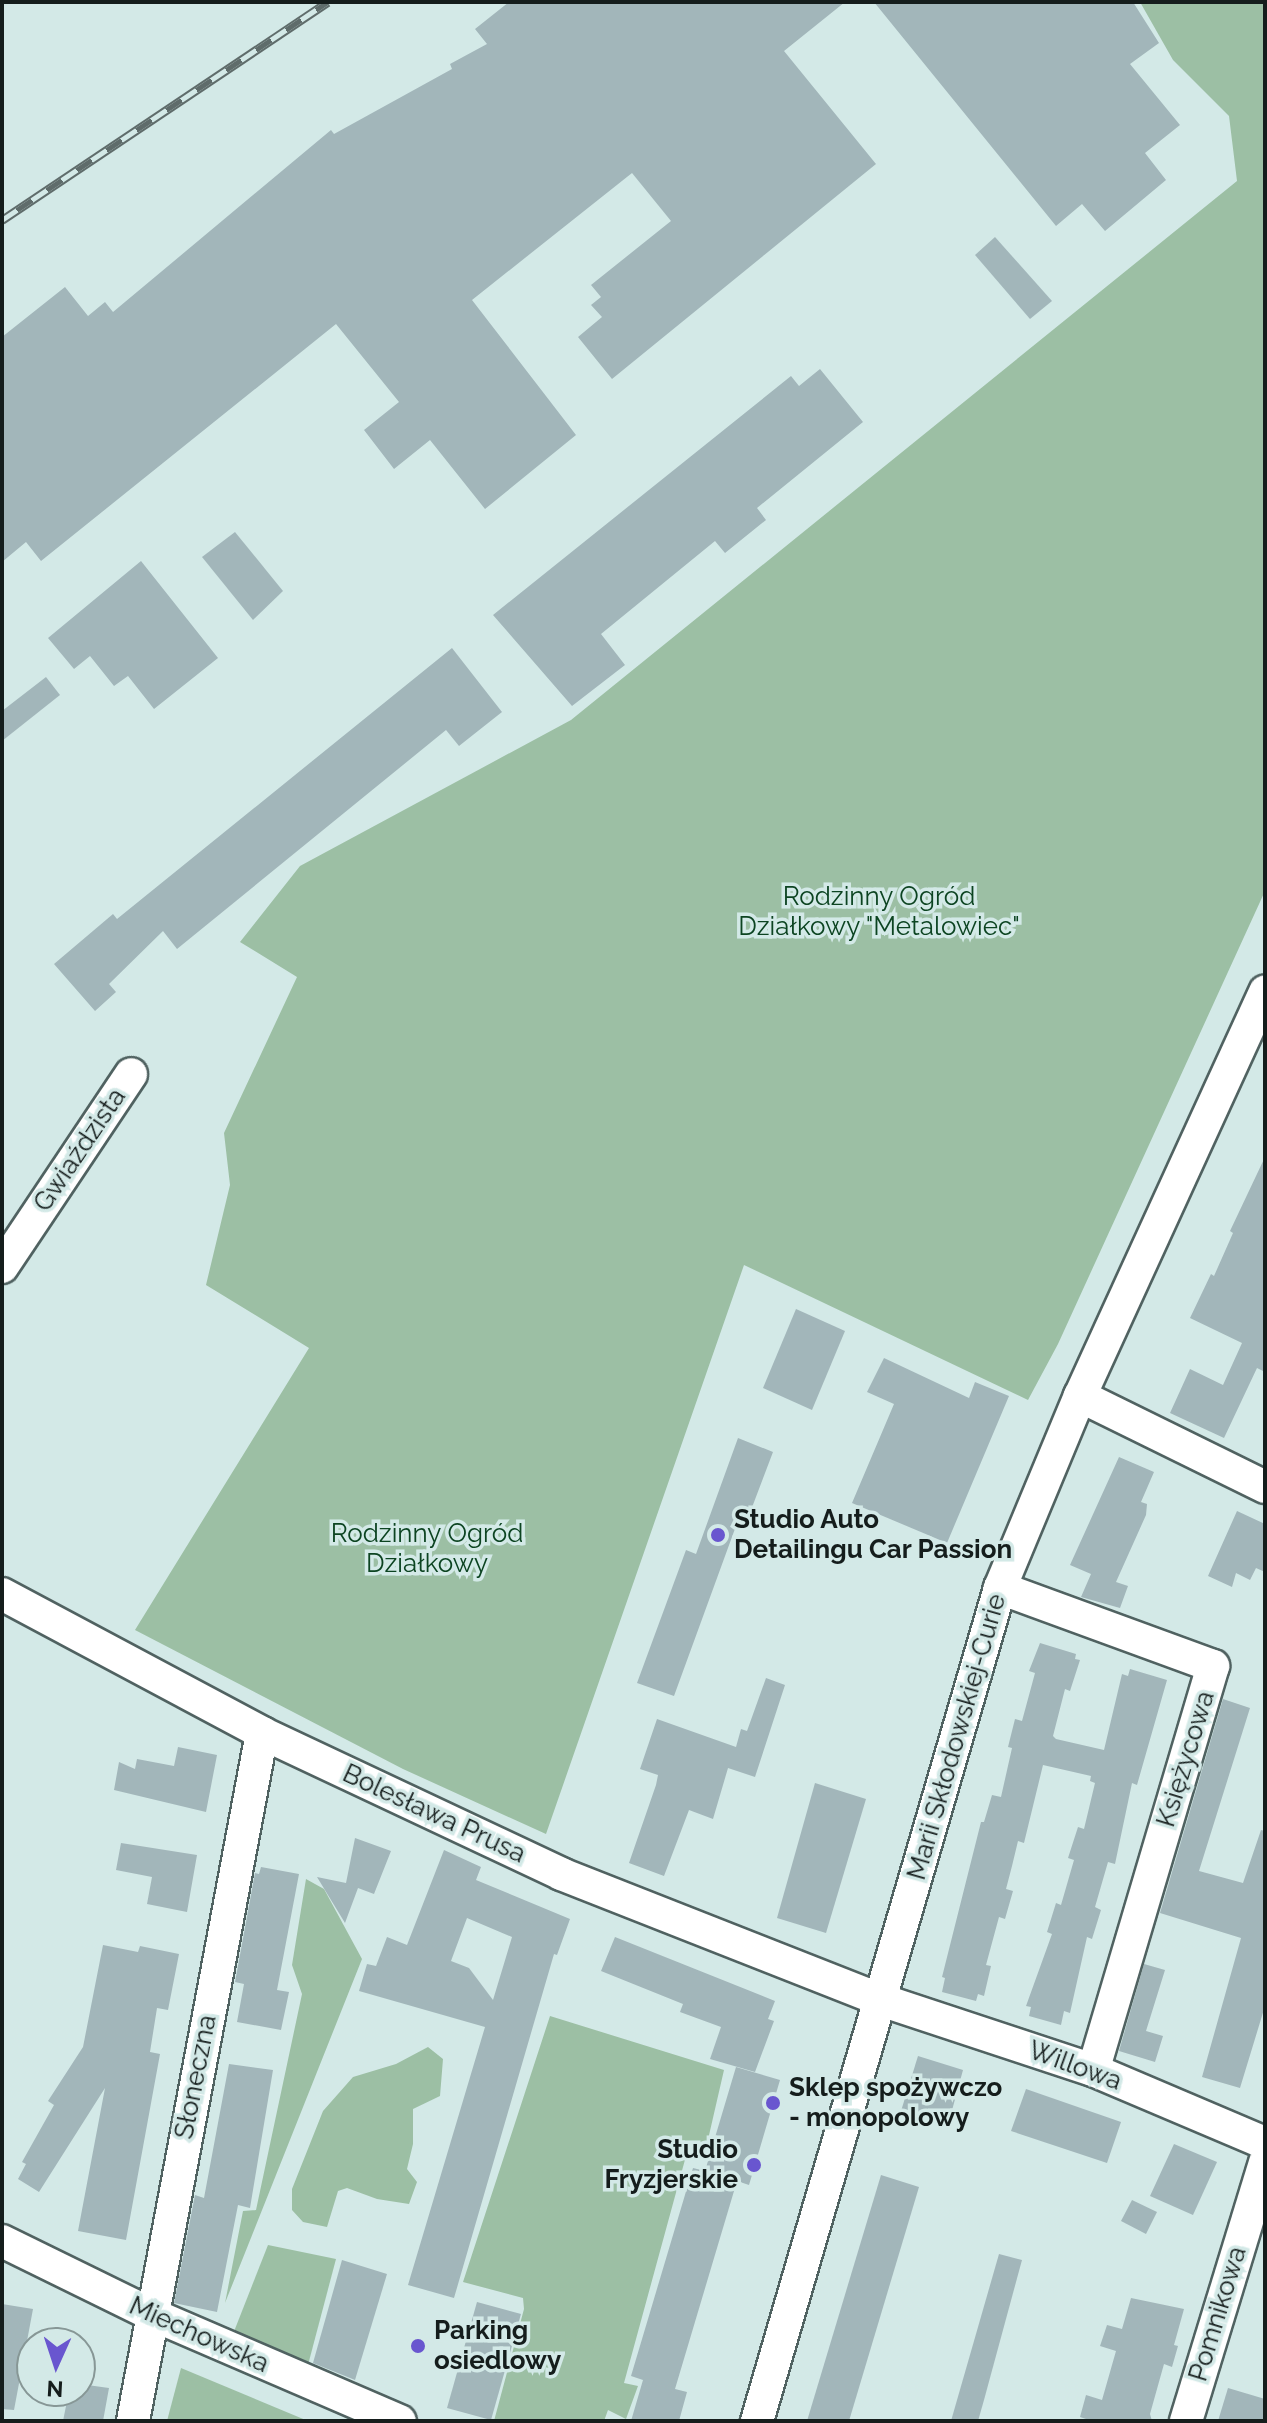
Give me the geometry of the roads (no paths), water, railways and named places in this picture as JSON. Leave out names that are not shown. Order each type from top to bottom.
[{"type":"street","name":"Marii Skłodowskiej-Curie","points":[[757,2421],[1000,1588],[1080,1396],[1265,991]]},
{"type":"street","name":"Gwiaździsta","points":[[2,1267],[131,1074]]},
{"type":"street","points":[[1080,1396],[1265,1487]]},
{"type":"street","name":"Księżycowa","points":[[1000,1588],[1213,1666],[1093,2070]]},
{"type":"street","name":"Bolesława Prusa","points":[[2,1594],[262,1733],[561,1874],[881,2000]]},
{"type":"street","name":"Słoneczna","points":[[133,2421],[262,1733]]},
{"type":"street","name":"Willowa","points":[[881,2000],[1093,2070],[1265,2143]]},
{"type":"street","name":"Pomnikowa","points":[[1186,2421],[1265,2162]]},
{"type":"street","name":"Miechowska","points":[[2,2241],[151,2314],[400,2421]]},
{"type":"railway","points":[[2,220],[328,2]]},
{"type":"place","name":"Studio Auto Detailingu Car Passion","points":[[718,1535]]},
{"type":"place","name":"Sklep spożywczo - monopolowy","points":[[773,2103]]},
{"type":"place","name":"Studio Fryzjerskie","points":[[754,2165]]},
{"type":"place","name":"Parking osiedlowy","points":[[418,2346]]},
{"type":"park label","name":"Rodzinny Ogród Działkowy \"Metalowiec\"","points":[[879,912]]},
{"type":"park label","name":"Rodzinny Ogród Działkowy","points":[[427,1549]]}]
